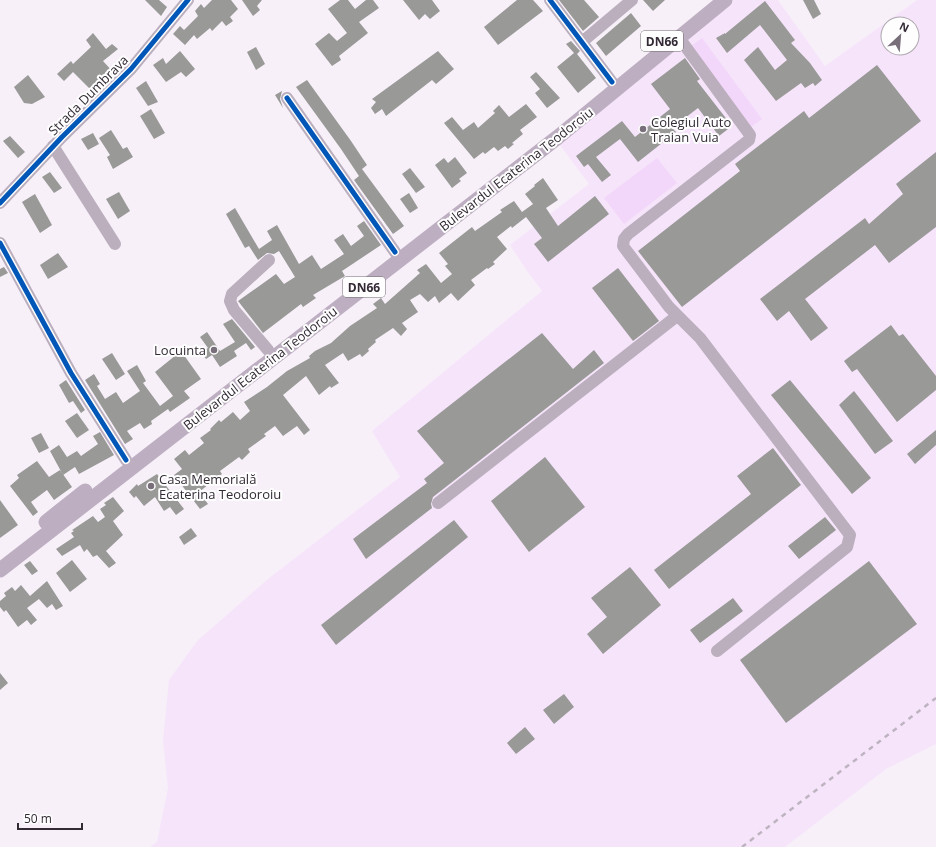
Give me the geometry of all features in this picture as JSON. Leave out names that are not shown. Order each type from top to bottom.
[{"type":"main road","name":"Bulevardul Ecaterina Teodoroiu","points":[[677,35],[710,0]]},
{"type":"main road","name":"Bulevardul Ecaterina Teodoroiu","points":[[0,557],[129,464],[615,86],[677,35],[726,0]]},
{"type":"main road","name":"Bulevardul Ecaterina Teodoroiu","points":[[0,570],[268,350],[615,86]]},
{"type":"street","name":"Strada Dumbrava","points":[[0,203],[53,146],[131,69],[188,0]]},
{"type":"street","points":[[550,0],[615,86]]},
{"type":"street","points":[[582,42],[632,0]]},
{"type":"street","points":[[677,35],[750,135],[749,140],[624,239],[623,246],[677,316],[700,338],[850,535],[847,547],[717,651]]},
{"type":"street","points":[[287,98],[395,252]]},
{"type":"street","points":[[53,146],[115,244]]},
{"type":"street","points":[[0,243],[71,373],[129,464]]},
{"type":"street","points":[[268,350],[234,310],[230,301],[232,294],[269,260]]},
{"type":"street","points":[[438,503],[677,316]]},
{"type":"shaded area","points":[[734,0],[778,0],[825,66],[880,27],[880,56],[920,56],[920,16],[895,16],[917,0],[936,0],[936,744],[886,769],[785,847],[150,847],[157,842],[168,788],[163,741],[169,680],[198,640],[268,579],[400,477],[372,431],[542,291],[510,245],[589,184],[559,144]]},
{"type":"shaded area","points":[[702,38],[762,119],[751,127],[691,46]]},
{"type":"shaded area","points":[[657,158],[677,183],[624,224],[604,198]]},
{"type":"building","points":[[145,0],[159,0],[167,7],[161,16]]},
{"type":"building","points":[[212,0],[231,0],[238,9],[230,17],[233,21],[226,26],[222,21],[212,31],[210,28],[197,39],[194,35],[185,45],[173,34],[180,26],[184,30],[198,16],[195,11],[201,4],[204,8]]},
{"type":"building","points":[[242,0],[262,0],[257,6],[260,10],[253,16]]},
{"type":"building","points":[[340,0],[348,0],[355,9],[366,0],[373,0],[379,8],[359,22],[368,33],[339,56],[341,60],[332,66],[315,44],[329,33],[337,41],[347,33],[328,9]]},
{"type":"building","points":[[403,0],[432,0],[440,11],[430,19],[425,14],[419,20]]},
{"type":"building","points":[[517,0],[533,0],[543,11],[498,45],[484,27]]},
{"type":"building","points":[[559,0],[584,0],[599,17],[583,31]]},
{"type":"building","points":[[643,0],[665,0],[653,11]]},
{"type":"building","points":[[803,0],[814,0],[821,14],[813,19]]},
{"type":"building","points":[[765,1],[795,40],[791,43],[810,63],[822,80],[815,86],[813,83],[805,88],[801,83],[776,101],[744,60],[758,47],[775,70],[787,60],[760,25],[727,53],[716,38],[725,34]]},
{"type":"building","points":[[631,13],[641,26],[606,56],[596,43]]},
{"type":"building","points":[[93,33],[106,49],[112,44],[118,49],[103,61],[114,73],[100,84],[102,87],[95,94],[73,72],[64,81],[57,74],[71,61],[73,64],[91,47],[86,40]]},
{"type":"building","points":[[571,41],[580,51],[577,54],[596,78],[578,93],[557,67],[574,53],[566,44]]},
{"type":"building","points":[[256,47],[265,64],[256,70],[247,52]]},
{"type":"building","points":[[180,51],[195,69],[186,77],[181,72],[166,82],[153,65],[163,58],[166,64]]},
{"type":"building","points":[[438,51],[454,69],[436,84],[432,80],[386,116],[382,109],[375,114],[371,108],[376,102],[372,99]]},
{"type":"building","points":[[685,58],[700,79],[697,81],[732,126],[719,136],[698,108],[672,128],[676,132],[638,162],[620,139],[596,157],[611,175],[602,182],[588,164],[584,167],[576,156],[622,121],[635,137],[670,109],[651,84]]},
{"type":"building","points":[[877,65],[921,121],[682,307],[638,251],[740,171],[735,164],[804,111],[809,118]]},
{"type":"building","points":[[536,72],[560,98],[547,108],[535,93],[540,89],[530,77]]},
{"type":"building","points":[[28,75],[45,97],[32,104],[24,103],[14,87]]},
{"type":"building","points":[[307,80],[367,165],[362,169],[404,226],[393,234],[354,180],[359,176],[296,87]]},
{"type":"building","points":[[146,81],[158,102],[148,106],[136,88]]},
{"type":"building","points":[[282,91],[280,99],[283,108],[275,95]]},
{"type":"building","points":[[526,104],[537,117],[520,130],[523,134],[512,143],[514,144],[508,149],[505,146],[498,151],[494,147],[485,154],[483,152],[474,159],[444,123],[452,117],[463,130],[474,122],[478,128],[495,113],[493,111],[499,105],[509,117]]},
{"type":"building","points":[[151,109],[165,133],[154,139],[140,116]]},
{"type":"building","points":[[111,130],[123,149],[127,147],[133,157],[113,169],[107,157],[110,155],[99,138]]},
{"type":"building","points":[[93,133],[99,144],[88,150],[81,139]]},
{"type":"building","points":[[10,136],[25,152],[18,158],[3,141]]},
{"type":"building","points":[[936,152],[936,227],[889,263],[875,245],[805,299],[828,328],[811,341],[789,311],[777,321],[760,299],[865,218],[869,224],[903,194],[896,184]]},
{"type":"building","points":[[455,157],[467,173],[459,179],[461,181],[452,188],[435,165],[444,158],[448,163]]},
{"type":"building","points":[[410,168],[425,187],[416,193],[402,174]]},
{"type":"building","points":[[50,172],[62,188],[54,193],[42,177]]},
{"type":"building","points":[[543,178],[558,200],[546,208],[558,226],[595,196],[609,214],[548,262],[534,244],[542,238],[526,217],[512,228],[511,226],[497,237],[507,249],[493,262],[495,264],[471,280],[475,285],[458,301],[451,293],[439,303],[435,296],[428,302],[420,294],[410,300],[418,312],[402,323],[407,329],[401,336],[393,328],[375,340],[376,342],[362,357],[360,354],[348,361],[343,353],[325,365],[339,383],[331,388],[330,386],[319,395],[306,376],[283,395],[310,430],[304,435],[297,426],[283,436],[275,426],[264,434],[266,436],[248,449],[250,452],[242,460],[239,457],[220,471],[222,474],[199,492],[208,504],[200,509],[174,475],[182,469],[174,459],[185,450],[189,455],[204,443],[200,438],[211,430],[210,429],[219,420],[221,422],[233,412],[240,420],[250,411],[244,402],[267,387],[287,371],[310,358],[309,356],[315,351],[331,343],[350,326],[377,308],[373,304],[381,298],[385,304],[420,273],[417,270],[426,264],[441,283],[452,274],[445,266],[448,264],[439,253],[472,227],[475,231],[502,212],[500,210],[514,201],[522,212],[533,204],[525,194]]},
{"type":"building","points":[[119,192],[130,211],[118,219],[106,199]]},
{"type":"building","points":[[409,193],[418,208],[410,213],[400,199]]},
{"type":"building","points":[[35,194],[52,225],[40,233],[22,202]]},
{"type":"building","points":[[235,208],[259,249],[272,240],[267,231],[277,225],[299,264],[312,255],[321,269],[344,254],[334,240],[343,234],[351,246],[364,236],[357,226],[364,221],[381,245],[342,271],[345,276],[313,295],[316,298],[303,307],[301,304],[263,333],[238,301],[276,274],[284,284],[295,277],[279,251],[274,254],[267,253],[258,260],[249,246],[245,248],[226,214]]},
{"type":"building","points":[[58,253],[68,267],[48,279],[40,265]]},
{"type":"building","points":[[4,267],[8,273],[0,277],[0,269]]},
{"type":"building","points":[[618,268],[659,321],[633,341],[592,288]]},
{"type":"building","points":[[232,319],[255,347],[251,350],[246,343],[234,351],[237,356],[220,367],[212,355],[206,359],[201,352],[208,348],[200,337],[207,332],[220,351],[235,342],[223,324]]},
{"type":"building","points":[[891,325],[899,336],[903,334],[936,376],[936,390],[897,422],[857,369],[852,372],[844,361]]},
{"type":"building","points":[[542,333],[573,369],[594,350],[604,363],[433,497],[431,504],[432,508],[366,559],[353,539],[427,483],[424,479],[444,463],[417,431]]},
{"type":"building","points":[[181,351],[201,379],[184,391],[190,398],[170,412],[168,409],[151,421],[152,424],[144,429],[140,423],[127,431],[133,439],[125,444],[85,380],[94,374],[100,384],[97,386],[105,399],[116,392],[123,403],[140,391],[127,371],[137,365],[146,381],[143,383],[160,406],[173,396],[155,372]]},
{"type":"building","points":[[112,353],[125,374],[116,380],[102,359]]},
{"type":"building","points":[[66,380],[85,410],[81,413],[73,401],[69,403],[59,385]]},
{"type":"building","points":[[790,380],[871,478],[852,494],[771,395]]},
{"type":"building","points":[[854,391],[893,441],[875,454],[839,405]]},
{"type":"building","points":[[77,413],[89,430],[77,438],[65,421]]},
{"type":"building","points":[[936,430],[936,445],[915,464],[907,454]]},
{"type":"building","points":[[100,432],[114,455],[79,474],[75,467],[63,475],[50,451],[59,445],[67,457],[77,451],[81,456],[98,444],[93,436]]},
{"type":"building","points":[[41,433],[49,448],[39,453],[31,438]]},
{"type":"building","points":[[773,448],[801,485],[669,589],[654,570],[751,494],[737,476]]},
{"type":"building","points":[[545,457],[585,507],[529,552],[491,501]]},
{"type":"building","points":[[37,461],[49,477],[60,470],[72,487],[54,500],[47,490],[31,502],[38,512],[33,516],[10,486],[19,478],[17,475]]},
{"type":"building","points":[[157,474],[184,509],[176,515],[170,507],[164,511],[155,497],[144,506],[136,496],[134,498],[129,492],[137,484],[138,486]]},
{"type":"building","points":[[113,497],[124,511],[113,521],[123,535],[106,551],[116,563],[109,568],[97,555],[93,557],[87,549],[84,552],[80,545],[62,556],[56,549],[74,537],[71,533],[74,531],[72,530],[93,516],[98,522],[105,517],[100,509],[106,505],[104,503]]},
{"type":"building","points":[[0,500],[18,525],[0,538]]},
{"type":"building","points":[[825,517],[836,530],[799,559],[788,546]]},
{"type":"building","points":[[454,520],[468,537],[336,645],[321,625]]},
{"type":"building","points":[[191,528],[197,536],[184,545],[179,537]]},
{"type":"building","points":[[72,560],[87,579],[70,592],[56,573]]},
{"type":"building","points":[[30,561],[38,571],[32,575],[24,565]]},
{"type":"building","points":[[869,561],[917,624],[786,723],[740,660]]},
{"type":"building","points":[[630,567],[661,605],[603,654],[587,634],[607,617],[591,598]]},
{"type":"building","points":[[47,581],[63,606],[56,610],[52,604],[47,608],[39,599],[27,608],[37,620],[31,625],[27,620],[18,627],[6,610],[4,612],[0,607],[0,601],[6,596],[4,593],[12,587],[15,591],[21,585],[30,596]]},
{"type":"building","points":[[733,598],[743,611],[700,643],[690,630]]},
{"type":"building","points":[[0,673],[8,683],[0,690]]},
{"type":"building","points":[[564,694],[574,707],[554,724],[543,710]]},
{"type":"building","points":[[525,727],[535,739],[516,754],[507,743]]},
{"type":"railway","points":[[742,847],[936,698]]},
{"type":"cycle path","points":[[0,203],[62,137],[131,69],[188,0]]},
{"type":"cycle path","points":[[550,0],[612,82]]},
{"type":"cycle path","points":[[287,98],[395,252]]},
{"type":"cycle path","points":[[0,243],[71,373],[126,460]]},
{"type":"place","name":"Colegiul Auto Traian Vuia","points":[[643,129]]},
{"type":"place","name":"Locuinta","points":[[214,350]]},
{"type":"place","name":"Casa Memorială Ecaterina Teodoroiu","points":[[151,486]]}]
